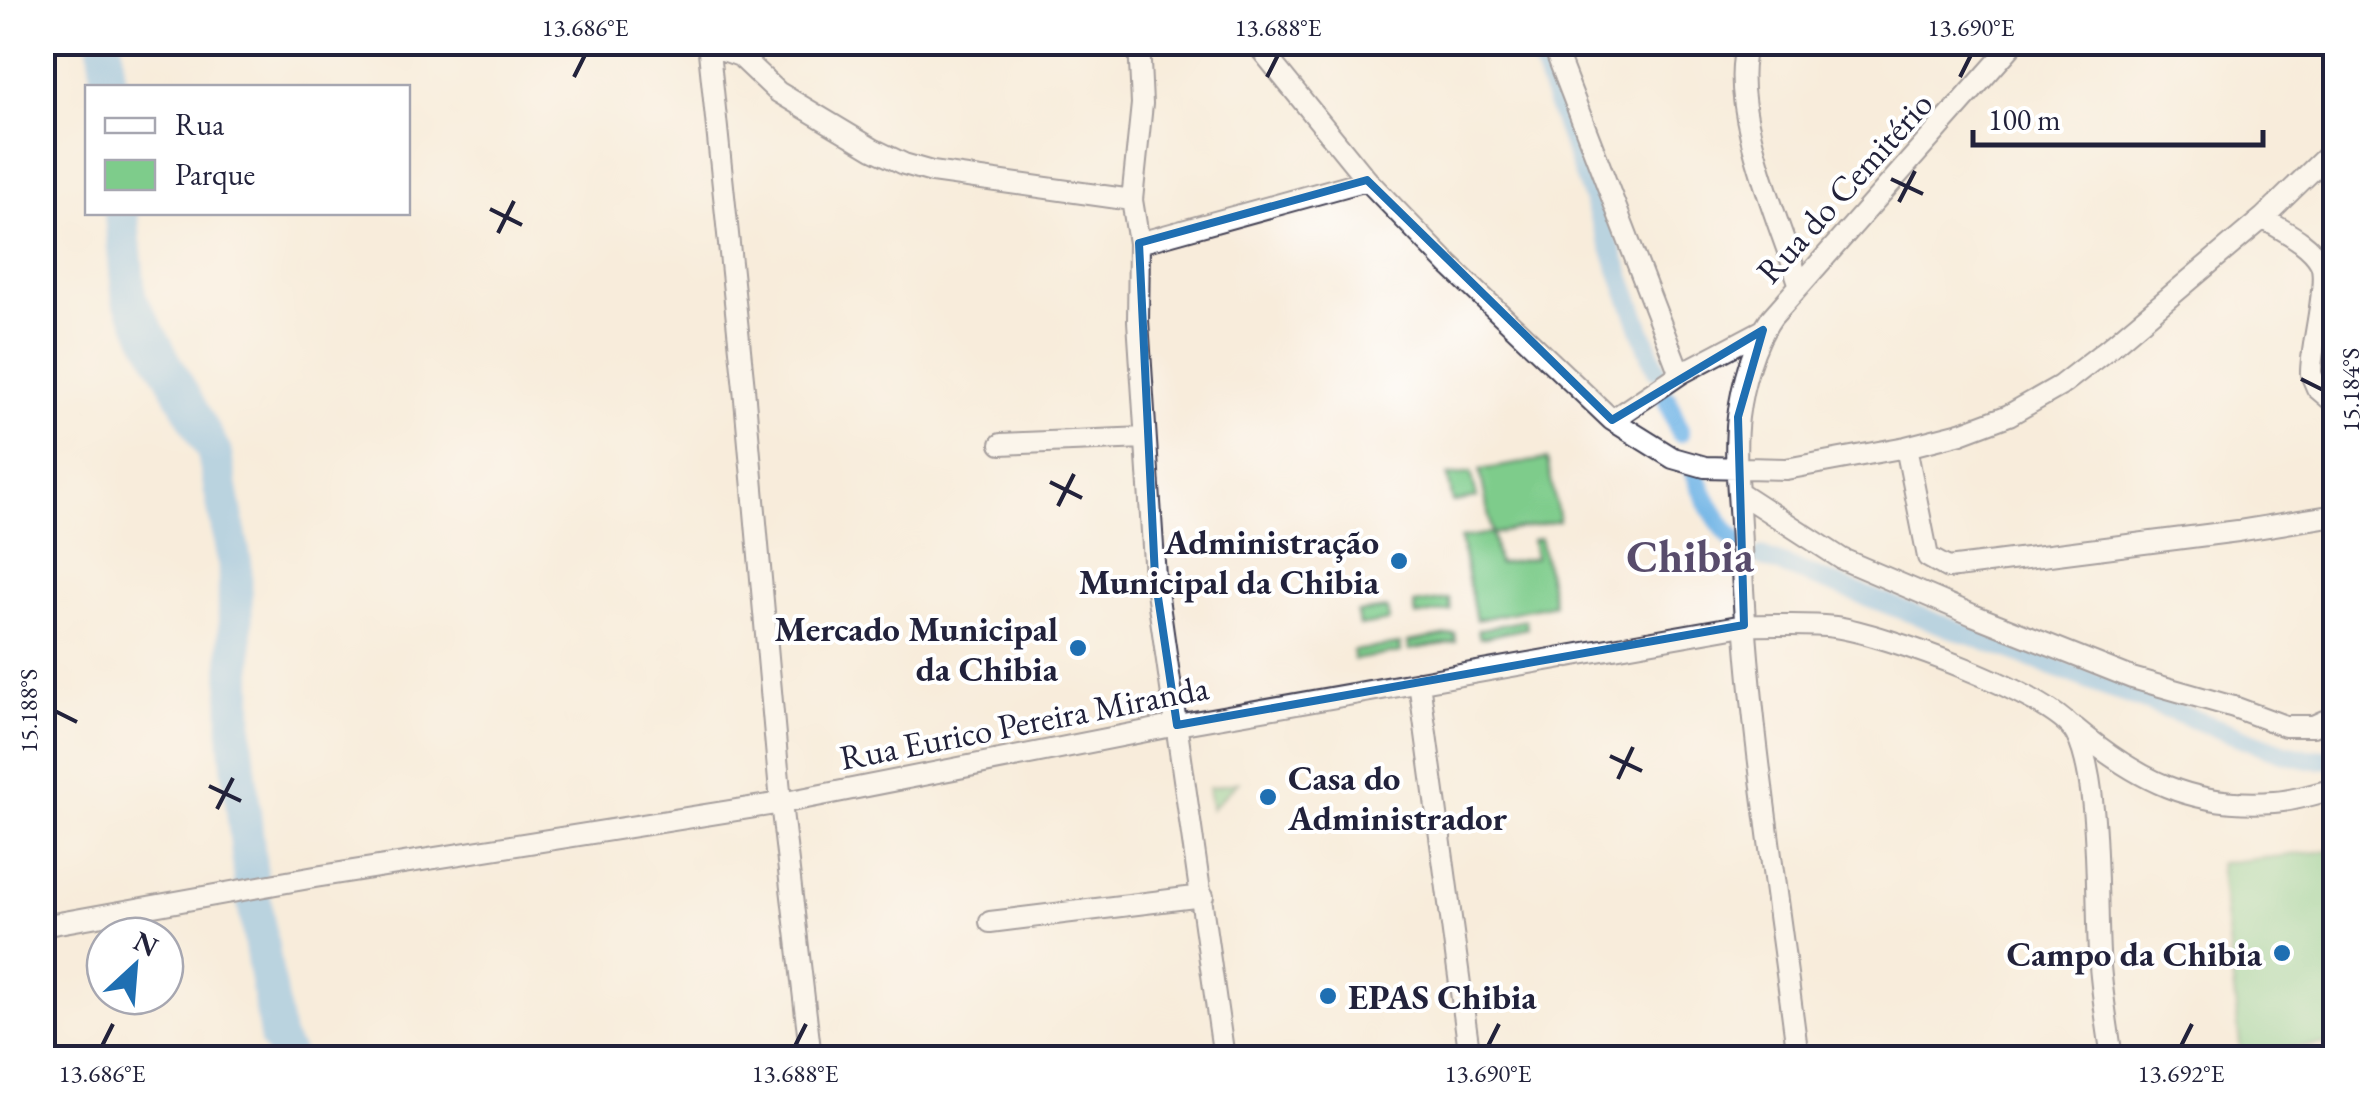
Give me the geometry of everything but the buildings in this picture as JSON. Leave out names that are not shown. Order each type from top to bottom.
[{"type":"street","points":[[1139,42],[1142,104],[1132,200],[1138,243],[1144,438],[1160,617],[1224,1058]]},
{"type":"street","points":[[1254,42],[1366,180],[1612,420],[1673,458],[1705,467],[1786,469],[1906,447],[1993,421],[2060,386],[2263,218],[2336,147]]},
{"type":"street","points":[[1552,42],[1680,374]]},
{"type":"street","points":[[1748,42],[1742,78],[1747,121],[1799,282]]},
{"type":"street","name":"Rua do Cemitério","points":[[1763,330],[1799,282],[2015,42]]},
{"type":"street","points":[[811,1058],[781,802],[708,44],[740,56],[778,92],[904,164],[932,172],[1132,200]]},
{"type":"street","points":[[1138,243],[1366,180]]},
{"type":"street","points":[[2263,218],[2310,250],[2322,264],[2311,374],[2316,388],[2336,404]]},
{"type":"street","points":[[1612,420],[1680,374],[1763,330]]},
{"type":"street","points":[[1763,330],[1738,417],[1744,625],[1798,1058]]},
{"type":"street","points":[[1001,444],[1144,438]]},
{"type":"street","points":[[1906,447],[1928,557],[1948,568],[2238,532],[2336,515]]},
{"type":"street","points":[[1740,493],[1842,560],[2132,678],[2285,726],[2336,721]]},
{"type":"street","name":"Rua Eurico Pereira Miranda","points":[[42,926],[315,877],[781,802],[1178,725],[1744,625],[1836,627],[1926,652],[2047,708],[2125,768],[2183,795],[2226,802],[2278,802],[2336,790]]},
{"type":"street","points":[[1419,682],[1470,1058]]},
{"type":"street","points":[[2066,721],[2084,758],[2091,808],[2099,959],[2112,1058]]},
{"type":"street","points":[[990,922],[1203,896]]},
{"type":"highlighted area","points":[[1367,180],[1612,420],[1763,330],[1738,417],[1744,625],[1177,725],[1155,577],[1139,243]]},
{"type":"green space","points":[[1547,459],[1559,521],[1492,534],[1498,564],[1535,558],[1532,540],[1540,538],[1554,604],[1476,620],[1460,538],[1492,533],[1480,470]]},
{"type":"green space","points":[[1471,472],[1477,498],[1453,502],[1448,476]]},
{"type":"green space","points":[[1449,599],[1451,611],[1416,616],[1414,604]]},
{"type":"green space","points":[[1387,609],[1389,621],[1359,626],[1357,613]]},
{"type":"green space","points":[[1525,620],[1527,628],[1480,638],[1478,630]]},
{"type":"green space","points":[[1455,634],[1456,642],[1409,650],[1408,642]]},
{"type":"green space","points":[[1400,644],[1401,652],[1354,660],[1353,651]]},
{"type":"green space","points":[[1238,782],[1211,809],[1208,788]]},
{"type":"green space","name":"Campo da Chibia","points":[[2335,850],[2335,1043],[2241,1053],[2219,863]]},
{"type":"waterway","points":[[105,42],[109,85]]},
{"type":"waterway","points":[[1534,42],[1656,369]]},
{"type":"waterway","points":[[121,215],[129,298],[214,452],[235,565],[236,742],[252,889],[277,1039],[288,1058]]},
{"type":"waterway","points":[[1667,399],[1680,432]]},
{"type":"waterway","points":[[1694,470],[1711,509],[1737,542]]},
{"type":"waterway","points":[[1762,557],[2286,754],[2336,759]]},
{"type":"place","name":"Administração Municipal da Chibia","points":[[1399,561]]},
{"type":"place","name":"Mercado Municipal da Chibia","points":[[1078,648]]},
{"type":"place","name":"Casa do Administrador","points":[[1268,797]]},
{"type":"place","name":"Campo da Chibia","points":[[2282,953]]},
{"type":"place","name":"EPAS Chibia","points":[[1328,996]]},
{"type":"district","name":"Chibia","points":[[1690,556]]}]
